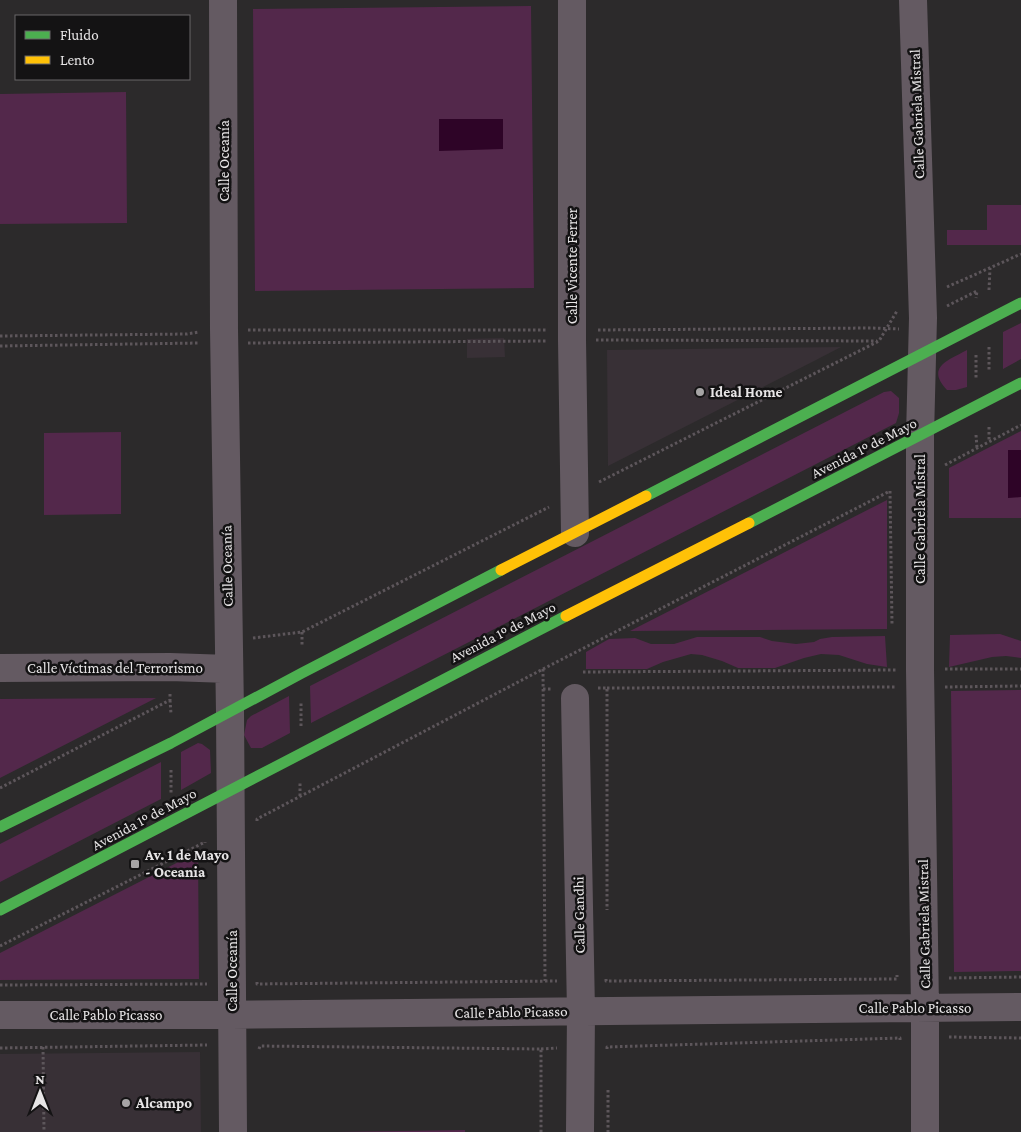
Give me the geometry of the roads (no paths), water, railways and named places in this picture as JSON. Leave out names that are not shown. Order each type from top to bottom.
[{"type":"street","name":"Calle Oceanía","points":[[223,0],[233,1132]]},
{"type":"street","name":"Calle Vicente Ferrer","points":[[572,0],[572,340],[575,533]]},
{"type":"street","name":"Calle Gabriela Mistral","points":[[913,0],[922,297],[920,679],[925,1132]]},
{"type":"street","points":[[0,827],[171,743],[302,673],[1021,304]]},
{"type":"street","name":"Avenida 1º de Mayo","points":[[0,910],[1021,383]]},
{"type":"street","name":"Calle Víctimas del Terrorismo","points":[[0,668],[170,667],[229,669]]},
{"type":"street","name":"Calle Gandhi","points":[[575,693],[581,1011],[580,1132]]},
{"type":"street","name":"Calle Pablo Picasso","points":[[0,1015],[232,1015],[1021,1007]]},
{"type":"place","name":"Ideal Home","points":[[700,392]]},
{"type":"place","name":"Av. 1 de Mayo - Oceania","points":[[135,864]]},
{"type":"place","name":"Alcampo","points":[[126,1103]]}]
